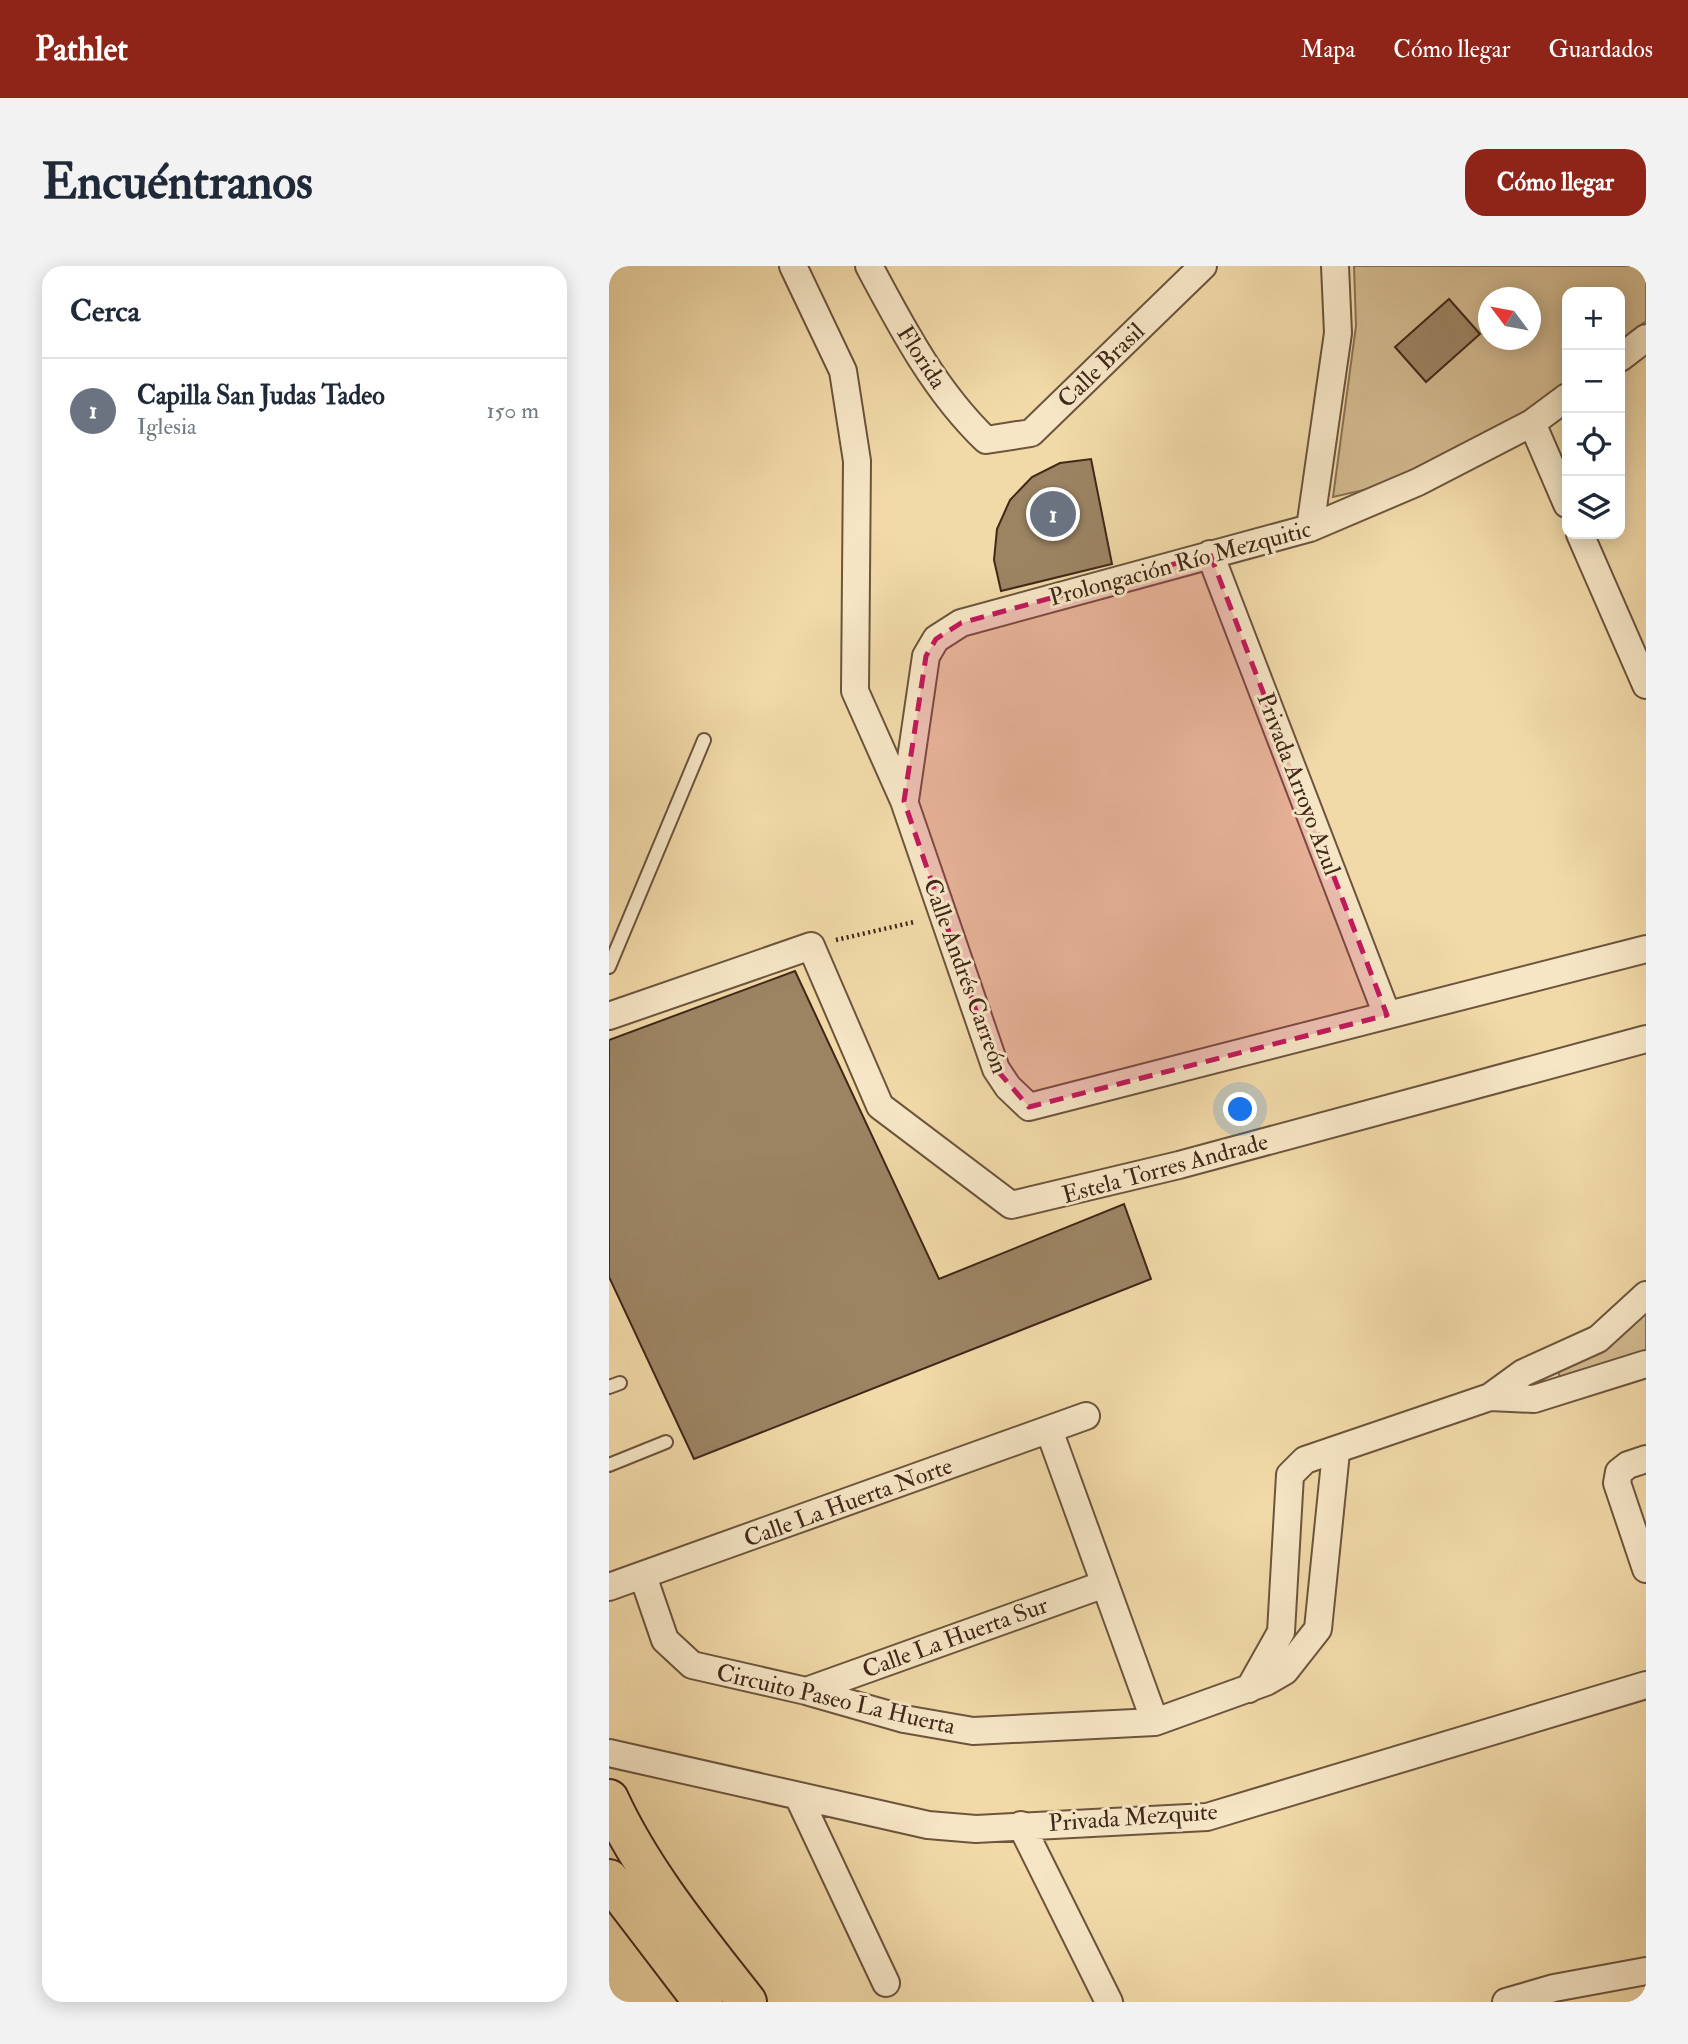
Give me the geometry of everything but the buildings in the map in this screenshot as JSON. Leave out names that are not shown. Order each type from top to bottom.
[{"type":"main road","points":[[609,1799],[648,1869],[692,1932],[747,2002]]},
{"type":"main road","points":[[609,1879],[703,2002]]},
{"type":"street","name":"Calle Andrés Carreón","points":[[793,266],[843,372],[857,461],[855,691],[904,801],[996,1069],[1008,1087],[1029,1107],[1646,949]]},
{"type":"street","name":"Florida","points":[[869,266],[913,348],[964,418],[986,440]]},
{"type":"street","name":"Calle Brasil","points":[[986,440],[1031,433],[1203,266]]},
{"type":"street","points":[[1310,528],[1338,333],[1335,266]]},
{"type":"street","points":[[1625,354],[1646,338]]},
{"type":"street","name":"Prolongación Río Mezquitic","points":[[904,801],[926,656],[936,639],[961,623],[1310,528],[1418,482],[1532,423],[1562,401]]},
{"type":"street","points":[[1532,423],[1562,492]]},
{"type":"street","points":[[1582,539],[1646,685]]},
{"type":"street","name":"Privada Arroyo Azul","points":[[1210,554],[1387,1015]]},
{"type":"street","points":[[609,1016],[811,946]]},
{"type":"street","name":"Estela Torres Andrade","points":[[811,946],[880,1105],[1011,1205],[1179,1164],[1646,1039]]},
{"type":"street","points":[[1248,1691],[1281,1632],[1290,1475],[1305,1460],[1336,1452],[1490,1397],[1523,1373],[1598,1339],[1646,1295]]},
{"type":"street","points":[[1490,1397],[1534,1399],[1646,1364]]},
{"type":"street","name":"Calle La Huerta Norte","points":[[609,1587],[1086,1416]]},
{"type":"street","points":[[1049,1430],[1155,1722]]},
{"type":"street","name":"Circuito Paseo La Huerta","points":[[643,1576],[665,1640],[692,1665],[806,1691],[904,1719],[973,1731],[1155,1722],[1248,1691],[1285,1671],[1318,1629],[1336,1452]]},
{"type":"street","points":[[1646,1459],[1627,1465],[1619,1472],[1617,1483],[1646,1569]]},
{"type":"street","name":"Calle La Huerta Sur","points":[[806,1691],[1105,1584]]},
{"type":"street","name":"Privada Mezquite","points":[[609,1753],[928,1825],[976,1829],[1207,1817],[1646,1685]]},
{"type":"street","points":[[798,1796],[886,1983]]},
{"type":"street","points":[[1021,1825],[1108,2002]]},
{"type":"street","points":[[1506,2002],[1554,1988],[1646,1971]]},
{"type":"lane","points":[[609,967],[704,740]]},
{"type":"lane","points":[[609,1465],[666,1442]]},
{"type":"path","points":[[811,946],[914,922]]},
{"type":"highlighted area","points":[[1210,554],[1387,1015],[1029,1107],[996,1069],[904,801],[926,656],[936,639],[961,623]]},
{"type":"shaded area","points":[[1354,266],[1646,266],[1646,321],[1625,337],[1625,287],[1562,287],[1562,386],[1532,409],[1403,481],[1333,497],[1356,326]]},
{"type":"shaded area","points":[[1646,1298],[1646,1360],[1563,1387],[1555,1362]]},
{"type":"place","name":"Capilla San Judas Tadeo","points":[[1053,514]]}]
